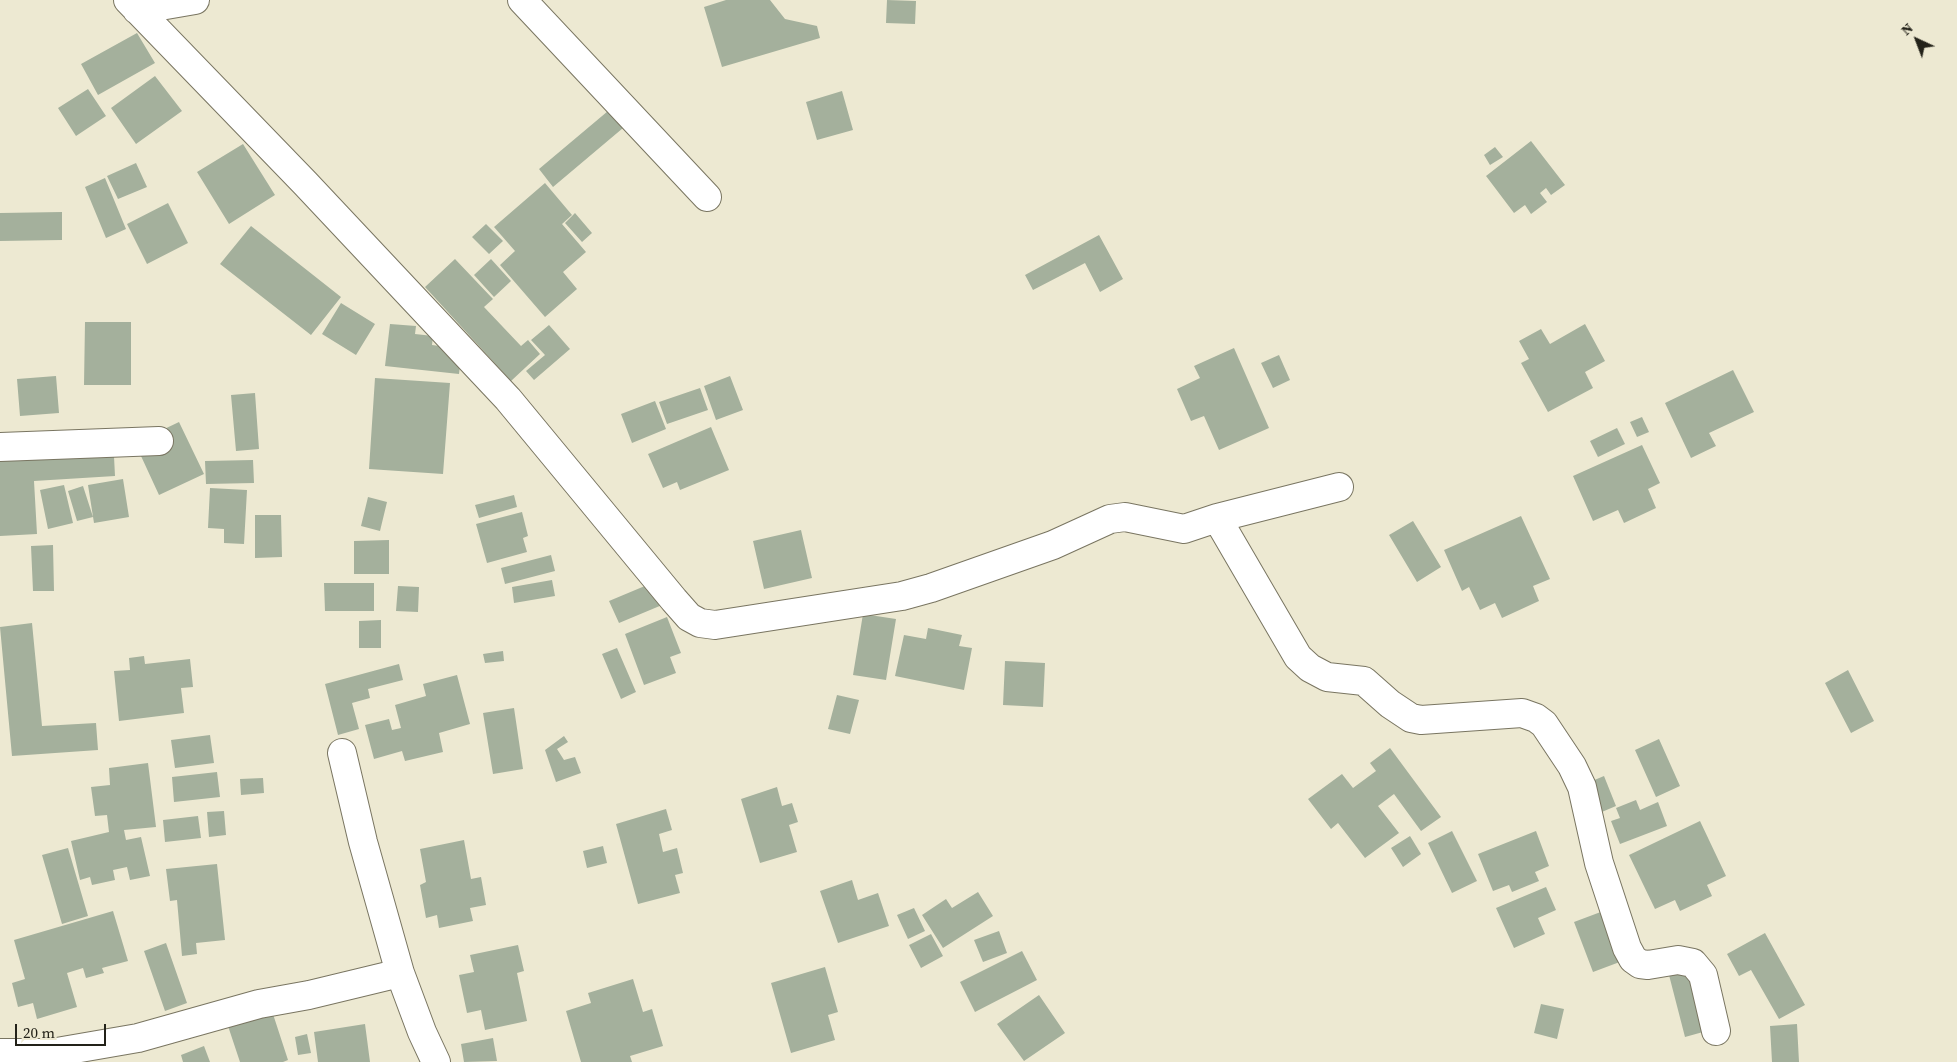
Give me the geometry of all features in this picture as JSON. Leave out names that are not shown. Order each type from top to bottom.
[{"type":"street","points":[[132,5],[195,0]]},
{"type":"street","points":[[522,0],[707,197]]},
{"type":"street","points":[[132,5],[306,183],[508,399],[674,600],[689,617],[700,623],[715,625],[902,596],[931,588],[1053,545],[1110,519],[1124,517],[1184,529],[1216,518],[1339,487]]},
{"type":"street","points":[[0,447],[159,440]]},
{"type":"street","points":[[1216,518],[1298,657],[1310,668],[1328,677],[1364,681],[1390,704],[1411,718],[1421,720],[1522,713],[1536,718],[1544,724],[1572,766],[1582,787],[1599,863],[1627,948],[1633,959],[1640,964],[1648,965],[1678,960],[1693,963],[1703,975],[1716,1031]]},
{"type":"street","points":[[342,753],[363,842],[400,974],[436,1062]]},
{"type":"street","points":[[4,1062],[0,1052],[51,1053],[128,1040],[243,1008],[400,974]]},
{"type":"building","points":[[726,0],[770,0],[785,19],[817,26],[820,38],[722,67],[704,7]]},
{"type":"building","points":[[887,0],[916,1],[915,24],[886,23]]},
{"type":"building","points":[[137,33],[155,63],[98,95],[81,64]]},
{"type":"building","points":[[155,76],[182,111],[136,144],[111,108]]},
{"type":"building","points":[[88,89],[106,116],[76,136],[58,108]]},
{"type":"building","points":[[842,91],[853,130],[817,140],[806,102]]},
{"type":"building","points":[[608,111],[623,128],[553,187],[539,169]]},
{"type":"building","points":[[1531,141],[1565,185],[1551,195],[1546,188],[1540,193],[1547,202],[1531,214],[1525,205],[1514,213],[1486,176]]},
{"type":"building","points":[[243,144],[275,195],[229,224],[197,172]]},
{"type":"building","points":[[1495,147],[1503,157],[1490,165],[1484,155]]},
{"type":"building","points":[[136,163],[147,187],[118,199],[107,176]]},
{"type":"building","points":[[105,178],[126,229],[106,238],[85,187]]},
{"type":"building","points":[[545,183],[572,215],[562,224],[586,252],[563,272],[577,289],[545,317],[500,265],[515,251],[494,227]]},
{"type":"building","points":[[168,203],[188,243],[147,264],[127,224]]},
{"type":"building","points":[[62,212],[62,240],[0,241],[0,213]]},
{"type":"building","points":[[575,213],[592,233],[582,242],[565,223]]},
{"type":"building","points":[[486,224],[503,241],[489,254],[472,237]]},
{"type":"building","points":[[251,226],[341,297],[311,335],[220,264]]},
{"type":"building","points":[[1099,235],[1123,279],[1100,292],[1085,263],[1033,290],[1025,275]]},
{"type":"building","points":[[455,259],[493,299],[484,307],[521,346],[528,340],[540,354],[511,381],[425,287]]},
{"type":"building","points":[[491,259],[511,281],[494,297],[474,275]]},
{"type":"building","points":[[341,303],[375,324],[356,355],[322,334]]},
{"type":"building","points":[[85,322],[131,322],[131,385],[84,385]]},
{"type":"building","points":[[390,324],[416,326],[415,334],[433,336],[432,345],[448,347],[447,356],[461,357],[459,374],[385,366]]},
{"type":"building","points":[[1585,324],[1605,361],[1585,372],[1593,388],[1548,412],[1521,363],[1529,359],[1519,341],[1541,329],[1550,344]]},
{"type":"building","points":[[549,325],[570,349],[534,380],[526,371],[545,355],[531,340]]},
{"type":"building","points":[[1234,348],[1269,428],[1219,450],[1204,416],[1191,421],[1177,389],[1200,378],[1194,366]]},
{"type":"building","points":[[1279,355],[1290,380],[1273,388],[1261,363]]},
{"type":"building","points":[[1733,370],[1754,412],[1709,433],[1716,446],[1691,458],[1665,403]]},
{"type":"building","points":[[56,376],[59,413],[20,416],[17,379]]},
{"type":"building","points":[[730,376],[743,410],[716,420],[704,386]]},
{"type":"building","points":[[375,378],[450,383],[443,474],[369,469]]},
{"type":"building","points":[[700,388],[708,410],[667,424],[659,402]]},
{"type":"building","points":[[255,393],[259,449],[236,451],[231,395]]},
{"type":"building","points":[[655,401],[666,429],[632,443],[621,414]]},
{"type":"building","points":[[1642,417],[1649,432],[1637,437],[1630,422]]},
{"type":"building","points":[[179,422],[204,474],[159,495],[135,443]]},
{"type":"building","points":[[711,427],[729,470],[680,490],[677,482],[663,488],[648,454]]},
{"type":"building","points":[[1617,428],[1625,444],[1598,457],[1590,441]]},
{"type":"building","points":[[113,437],[115,476],[34,481],[37,534],[0,536],[0,444]]},
{"type":"building","points":[[1642,445],[1660,483],[1648,489],[1656,508],[1624,523],[1618,510],[1593,521],[1573,476]]},
{"type":"building","points":[[253,460],[254,483],[206,484],[205,461]]},
{"type":"building","points":[[123,479],[129,517],[94,523],[88,485]]},
{"type":"building","points":[[64,485],[73,523],[48,529],[40,490]]},
{"type":"building","points":[[83,486],[93,517],[77,521],[68,491]]},
{"type":"building","points":[[210,488],[247,490],[244,544],[224,543],[224,529],[208,528]]},
{"type":"building","points":[[514,495],[517,507],[479,518],[475,505]]},
{"type":"building","points":[[368,497],[387,502],[380,531],[361,526]]},
{"type":"building","points":[[522,512],[528,536],[523,538],[527,552],[487,563],[476,524]]},
{"type":"building","points":[[255,515],[281,515],[282,557],[255,558]]},
{"type":"building","points":[[1521,516],[1550,579],[1533,586],[1539,601],[1502,618],[1495,603],[1480,610],[1469,587],[1462,591],[1444,550]]},
{"type":"building","points":[[1413,521],[1441,567],[1417,582],[1389,535]]},
{"type":"building","points":[[801,530],[812,578],[764,589],[753,541]]},
{"type":"building","points":[[389,540],[389,574],[354,574],[354,541]]},
{"type":"building","points":[[53,545],[54,591],[33,591],[31,546]]},
{"type":"building","points":[[551,555],[555,571],[505,584],[501,568]]},
{"type":"building","points":[[552,580],[555,596],[514,603],[512,587]]},
{"type":"building","points":[[324,583],[374,583],[374,611],[325,611]]},
{"type":"building","points":[[652,583],[674,600],[619,623],[609,601]]},
{"type":"building","points":[[398,586],[419,587],[418,612],[396,611]]},
{"type":"building","points":[[863,614],[896,619],[886,680],[853,675]]},
{"type":"building","points":[[667,617],[681,653],[670,657],[676,673],[644,685],[625,634]]},
{"type":"building","points":[[381,620],[381,648],[359,648],[359,621]]},
{"type":"building","points":[[32,623],[42,726],[96,723],[98,750],[12,756],[0,627]]},
{"type":"building","points":[[928,628],[962,635],[959,646],[972,648],[964,690],[895,676],[904,635],[926,639]]},
{"type":"building","points":[[617,648],[636,692],[621,699],[602,654]]},
{"type":"building","points":[[503,651],[504,661],[485,663],[483,654]]},
{"type":"building","points":[[144,656],[145,664],[190,659],[193,687],[181,688],[184,713],[119,721],[114,671],[130,670],[129,658]]},
{"type":"building","points":[[1005,661],[1045,663],[1043,707],[1003,705]]},
{"type":"building","points":[[399,664],[403,680],[368,689],[370,698],[352,703],[359,729],[338,735],[325,684]]},
{"type":"building","points":[[1848,670],[1874,721],[1851,733],[1825,683]]},
{"type":"building","points":[[457,675],[470,724],[439,733],[443,752],[405,761],[402,751],[374,759],[365,725],[389,719],[392,730],[401,728],[395,705],[426,696],[423,684]]},
{"type":"building","points":[[837,695],[859,700],[850,734],[828,729]]},
{"type":"building","points":[[514,708],[523,769],[493,774],[483,713]]},
{"type":"building","points":[[210,735],[214,763],[175,768],[171,740]]},
{"type":"building","points":[[564,736],[568,742],[557,749],[564,760],[575,757],[581,773],[556,782],[545,750]]},
{"type":"building","points":[[1659,739],[1680,786],[1656,797],[1635,750]]},
{"type":"building","points":[[1390,748],[1441,817],[1421,831],[1394,794],[1378,806],[1399,833],[1365,858],[1338,823],[1331,829],[1308,799],[1342,774],[1353,788],[1376,771],[1370,763]]},
{"type":"building","points":[[148,763],[156,827],[124,830],[126,840],[141,837],[150,876],[130,880],[127,867],[113,870],[115,880],[92,885],[90,877],[80,880],[71,841],[109,832],[107,815],[95,816],[91,787],[110,785],[109,768]]},
{"type":"building","points":[[217,772],[220,797],[174,802],[172,777]]},
{"type":"building","points":[[1604,776],[1616,806],[1597,814],[1585,784]]},
{"type":"building","points":[[263,778],[264,793],[241,795],[240,779]]},
{"type":"building","points":[[777,787],[782,806],[792,803],[798,822],[789,825],[797,852],[760,863],[741,799]]},
{"type":"building","points":[[1636,800],[1640,810],[1658,802],[1667,826],[1620,844],[1611,821],[1620,818],[1616,808]]},
{"type":"building","points":[[666,809],[672,830],[659,834],[663,852],[677,848],[683,873],[675,875],[680,893],[638,904],[616,824]]},
{"type":"building","points":[[224,811],[226,835],[209,837],[207,812]]},
{"type":"building","points":[[198,816],[201,838],[165,842],[163,820]]},
{"type":"building","points":[[1700,821],[1726,876],[1707,885],[1712,896],[1680,911],[1675,900],[1655,909],[1629,855]]},
{"type":"building","points":[[1452,831],[1477,881],[1452,893],[1428,843]]},
{"type":"building","points":[[1536,831],[1549,866],[1535,872],[1539,881],[1512,892],[1509,885],[1493,891],[1478,854]]},
{"type":"building","points":[[1410,836],[1421,854],[1403,867],[1391,848]]},
{"type":"building","points":[[464,840],[471,879],[481,877],[486,905],[470,908],[473,921],[439,928],[437,915],[426,918],[420,885],[426,882],[420,849]]},
{"type":"building","points":[[603,846],[607,863],[587,868],[583,851]]},
{"type":"building","points":[[68,848],[88,916],[62,924],[42,855]]},
{"type":"building","points":[[217,864],[225,940],[196,943],[197,954],[182,956],[177,900],[170,901],[166,869]]},
{"type":"building","points":[[852,880],[858,900],[878,893],[889,926],[838,943],[820,891]]},
{"type":"building","points":[[1546,887],[1556,910],[1538,918],[1545,934],[1514,948],[1496,908]]},
{"type":"building","points":[[978,892],[993,916],[943,948],[922,915],[946,899],[952,908]]},
{"type":"building","points":[[914,908],[925,931],[908,939],[897,915]]},
{"type":"building","points":[[1606,910],[1625,960],[1593,972],[1574,922]]},
{"type":"building","points":[[113,911],[128,961],[102,968],[104,973],[86,978],[83,968],[67,973],[77,1007],[37,1019],[33,1003],[18,1007],[12,983],[25,979],[14,940]]},
{"type":"building","points":[[999,931],[1007,953],[983,962],[974,940]]},
{"type":"building","points":[[1765,933],[1805,1005],[1779,1019],[1751,970],[1739,976],[1727,954]]},
{"type":"building","points":[[931,934],[943,956],[921,968],[909,945]]},
{"type":"building","points":[[166,943],[187,1003],[165,1011],[144,951]]},
{"type":"building","points":[[518,945],[524,971],[517,973],[527,1021],[485,1030],[481,1010],[467,1013],[459,975],[474,972],[470,955]]},
{"type":"building","points":[[1022,951],[1037,980],[975,1012],[960,982]]},
{"type":"building","points":[[825,967],[838,1012],[828,1015],[835,1040],[791,1053],[771,983]]},
{"type":"building","points":[[1687,970],[1703,1032],[1685,1037],[1669,975]]},
{"type":"building","points":[[633,979],[643,1012],[652,1009],[663,1046],[630,1056],[632,1062],[581,1062],[566,1011],[591,1003],[588,993]]},
{"type":"building","points":[[1039,995],[1065,1033],[1024,1061],[997,1024]]},
{"type":"building","points":[[1541,1004],[1564,1009],[1557,1039],[1534,1033]]},
{"type":"building","points":[[272,1011],[288,1060],[283,1062],[240,1062],[228,1026]]},
{"type":"building","points":[[365,1024],[370,1062],[318,1062],[314,1032]]},
{"type":"building","points":[[1797,1024],[1799,1062],[1772,1062],[1770,1026]]},
{"type":"building","points":[[307,1034],[311,1053],[298,1055],[295,1037]]},
{"type":"building","points":[[493,1038],[497,1061],[464,1062],[461,1044]]},
{"type":"building","points":[[204,1046],[210,1062],[183,1062],[181,1055]]}]
